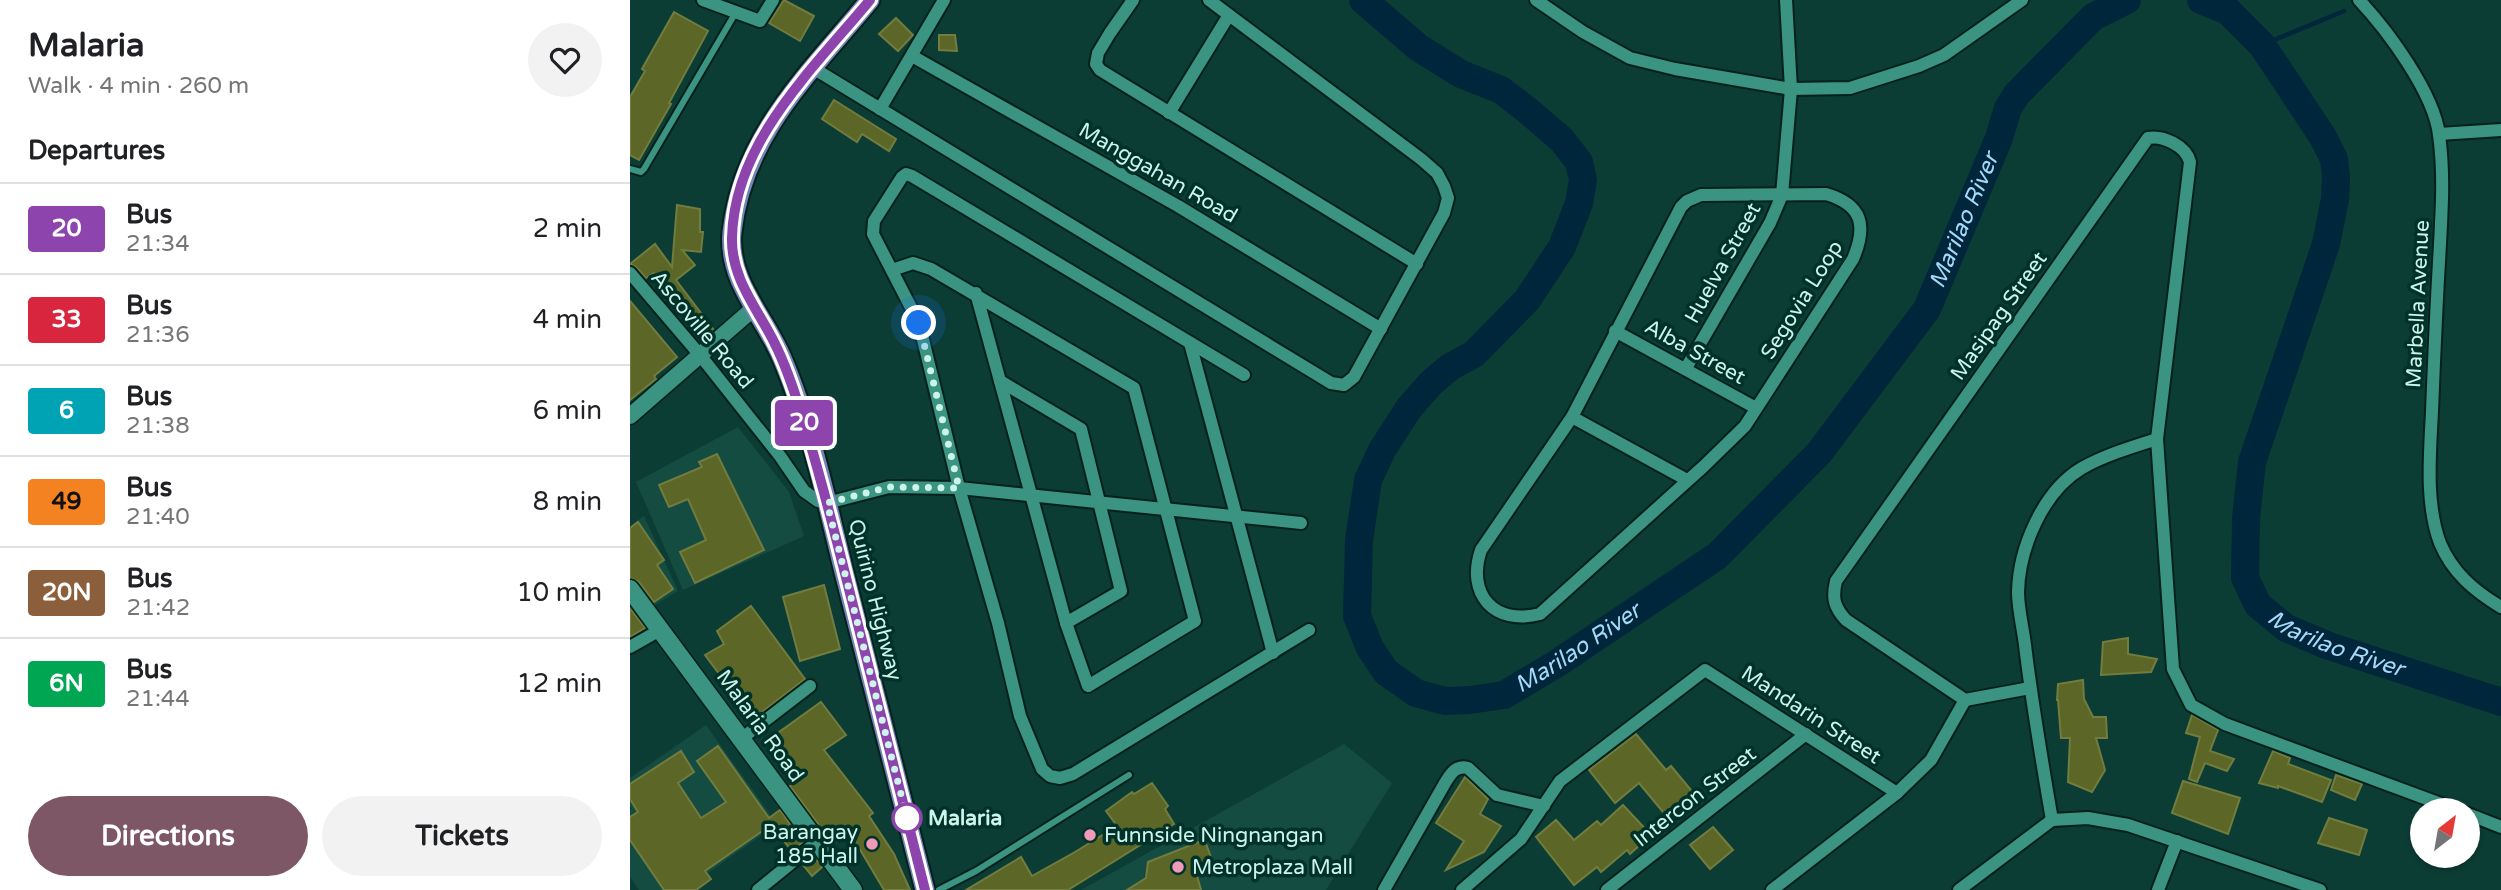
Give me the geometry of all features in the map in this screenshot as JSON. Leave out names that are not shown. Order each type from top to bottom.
[{"type":"main road","name":"Quirino Highway","points":[[870,0],[783,106],[758,145],[741,184],[732,236],[732,255],[736,271],[782,358],[802,413],[925,890]]},
{"type":"main road","name":"Malaria Road","points":[[630,589],[853,890]]},
{"type":"street","points":[[702,0],[760,21],[773,0]]},
{"type":"street","points":[[880,109],[944,0]]},
{"type":"street","points":[[1133,0],[1098,53],[1096,64],[1107,76],[1418,264]]},
{"type":"street","points":[[813,68],[1331,383],[1344,385],[1354,377],[1418,264],[1437,229],[1448,198],[1437,173],[1421,159],[1209,0]]},
{"type":"street","points":[[1536,0],[1583,32],[1630,58],[1675,69],[1791,89],[1850,88],[1920,66],[1944,55],[2022,0]]},
{"type":"street","name":"Huelva Street","points":[[1686,368],[1770,223],[1782,195],[1791,89],[1786,0]]},
{"type":"street","name":"Marbella Avenue","points":[[2359,0],[2399,47],[2432,108],[2439,134],[2442,209],[2429,459],[2435,524],[2448,558],[2457,572],[2501,607]]},
{"type":"street","points":[[1169,113],[1228,15]]},
{"type":"street","name":"Manggahan Road","points":[[912,56],[1178,206],[1381,329]]},
{"type":"street","points":[[2439,134],[2501,130]]},
{"type":"street","name":"Masipag Street","points":[[1965,700],[1846,620],[1837,610],[1833,596],[1836,581],[2148,138],[2154,137],[2180,147],[2186,152],[2190,162],[2157,439]]},
{"type":"street","points":[[1244,375],[906,174],[897,183],[874,221],[873,234],[919,323],[959,488],[998,623],[1020,716],[1042,769],[1050,776],[1060,778],[1073,774],[1309,630]]},
{"type":"street","name":"Segovia Loop","points":[[1826,194],[1840,198],[1857,215],[1861,239],[1853,259],[1745,426],[1540,614],[1511,617],[1493,608],[1481,595],[1476,579],[1476,565],[1481,550],[1572,417],[1681,207],[1701,195],[1782,195],[1826,194]]},
{"type":"street","points":[[892,270],[906,264],[922,265],[976,293],[1134,388],[1195,621],[1088,686],[1066,623],[976,293]]},
{"type":"street","name":"Ascoville Road","points":[[630,273],[700,355],[780,456],[804,491],[818,501],[827,503]]},
{"type":"street","points":[[631,414],[754,308]]},
{"type":"street","name":"Alba Street","points":[[1615,331],[1756,408]]},
{"type":"street","points":[[1190,344],[1273,653]]},
{"type":"street","points":[[1000,381],[1081,429],[1121,591],[1066,623]]},
{"type":"street","points":[[1572,417],[1687,480]]},
{"type":"street","points":[[2052,820],[2030,688],[2018,593],[2022,561],[2036,521],[2055,492],[2081,469],[2123,450],[2157,439],[2174,669],[2191,705],[2225,723],[2425,798]]},
{"type":"street","points":[[827,503],[889,487],[959,488],[1301,523]]},
{"type":"street","points":[[630,648],[660,630]]},
{"type":"street","name":"Mandarin Street","points":[[1544,806],[1560,781],[1705,670],[1897,793]]},
{"type":"street","points":[[741,739],[810,686]]},
{"type":"street","points":[[1772,890],[1897,793],[1931,760],[1965,700],[2030,688]]},
{"type":"street","name":"Intercon Street","points":[[1607,890],[1806,734]]},
{"type":"street","points":[[1384,890],[1445,783],[1457,768],[1462,766],[1468,768],[1497,795],[1544,806],[1521,839],[1462,890]]},
{"type":"street","points":[[1959,890],[2052,820],[2088,818],[2128,825],[2320,890]]},
{"type":"street","points":[[2480,819],[2501,827]]},
{"type":"street","points":[[2158,890],[2178,841]]},
{"type":"street","points":[[758,890],[817,842]]},
{"type":"lane","points":[[630,169],[641,172],[644,169],[736,12]]},
{"type":"lane","points":[[939,890],[976,871],[1129,775]]},
{"type":"shaded area","points":[[738,427],[789,492],[804,536],[683,590],[636,482]]},
{"type":"shaded area","points":[[644,516],[678,591],[651,607],[630,577],[630,526]]},
{"type":"shaded area","points":[[706,725],[777,824],[684,890],[639,890],[630,877],[630,778]]},
{"type":"shaded area","name":"Metroplaza Mall","points":[[1344,744],[1392,783],[1326,890],[1081,890]]},
{"type":"building","points":[[784,0],[814,16],[800,41],[769,23]]},
{"type":"building","points":[[674,12],[708,31],[639,160],[630,155],[630,97],[645,71],[642,69]]},
{"type":"building","points":[[896,18],[913,35],[898,51],[879,34]]},
{"type":"building","points":[[939,35],[955,35],[957,51],[939,50]]},
{"type":"building","points":[[834,100],[896,139],[889,151],[862,134],[857,142],[822,119]]},
{"type":"building","points":[[677,205],[700,209],[700,232],[703,232],[701,252],[682,250],[695,265],[676,280],[713,329],[702,340],[672,303],[654,273],[646,278],[630,264],[655,244],[672,267]]},
{"type":"building","points":[[630,301],[677,357],[630,400]]},
{"type":"building","points":[[717,454],[764,550],[695,583],[680,552],[706,540],[688,499],[669,507],[659,485],[702,467],[699,462]]},
{"type":"building","points":[[638,522],[664,560],[657,565],[673,589],[654,602],[639,582],[630,578],[630,528]]},
{"type":"building","points":[[824,585],[840,649],[800,661],[783,597]]},
{"type":"building","points":[[751,606],[805,679],[753,719],[705,655],[724,644],[717,631]]},
{"type":"building","points":[[630,608],[645,628],[630,637]]},
{"type":"building","points":[[2128,638],[2128,654],[2157,659],[2151,672],[2101,675],[2103,642]]},
{"type":"building","points":[[2083,680],[2084,699],[2093,717],[2106,717],[2107,738],[2096,738],[2105,770],[2092,792],[2068,782],[2070,738],[2061,738],[2057,700],[2058,684]]},
{"type":"building","points":[[821,702],[846,735],[824,750],[873,813],[869,816],[894,854],[910,890],[884,890],[849,831],[833,844],[790,786],[795,781],[768,740]]},
{"type":"building","points":[[2192,715],[2218,730],[2210,751],[2234,759],[2227,771],[2205,763],[2197,782],[2189,779],[2200,737],[2186,733]]},
{"type":"building","points":[[1636,734],[1666,770],[1671,766],[1696,796],[1668,818],[1639,783],[1615,803],[1589,770]]},
{"type":"building","points":[[718,746],[769,818],[780,810],[803,842],[792,851],[771,825],[705,871],[711,879],[696,890],[664,890],[630,840],[630,817],[638,812],[630,799],[630,784],[681,751],[694,772],[678,783],[701,818],[726,802],[697,761]]},
{"type":"building","points":[[2273,751],[2290,758],[2288,764],[2331,780],[2322,802],[2278,786],[2259,783]]},
{"type":"building","points":[[2336,775],[2362,784],[2355,800],[2331,790]]},
{"type":"building","points":[[1465,777],[1488,799],[1480,814],[1501,826],[1484,852],[1446,870],[1464,841],[1436,823]]},
{"type":"building","points":[[2183,781],[2240,798],[2228,834],[2172,813]]},
{"type":"building","points":[[1152,783],[1168,806],[1165,809],[1174,824],[1068,890],[966,890],[1021,857],[1032,876],[1075,852],[1117,826],[1106,811],[1132,792],[1134,794]]},
{"type":"building","points":[[1623,805],[1651,835],[1630,854],[1627,850],[1601,872],[1597,867],[1574,885],[1536,837],[1556,820],[1574,840],[1597,821],[1601,825]]},
{"type":"building","points":[[2329,818],[2367,830],[2359,855],[2318,843]]},
{"type":"building","points":[[1713,827],[1733,850],[1710,869],[1690,845]]},
{"type":"building","name":"Metroplaza Mall","points":[[1201,841],[1206,844],[1214,865],[1195,869],[1201,890],[1127,890],[1146,878],[1148,862]]},
{"type":"building","points":[[814,856],[822,867],[812,876],[803,865]]},
{"type":"waterway","name":"Marilao River","points":[[1363,0],[1419,48],[1461,74],[1501,90],[1527,110],[1562,140],[1579,162],[1583,180],[1579,203],[1562,247],[1527,300],[1474,354],[1450,367],[1431,383],[1409,408],[1382,450],[1368,480],[1359,540],[1357,616],[1370,648],[1386,672],[1416,693],[1445,701],[1504,695],[1556,664],[1717,556],[1819,453],[1927,309],[1999,138],[2008,108],[2017,94],[2093,17],[2127,0]]},
{"type":"waterway","name":"Marilao River","points":[[2201,0],[2228,11],[2262,45],[2323,137],[2334,159],[2336,177],[2335,199],[2326,244],[2252,462],[2246,518],[2245,578],[2258,605],[2286,628],[2329,646],[2501,702]]},
{"type":"waterway","points":[[2262,45],[2344,11]]},
{"type":"bus line","name":"20","points":[[870,0],[783,106],[758,145],[741,184],[732,236],[732,255],[744,289],[782,358],[802,413],[925,890]]},
{"type":"place","name":"Malaria","points":[[907,818]]},
{"type":"place","name":"Funnside Ningnangan","points":[[1090,835]]},
{"type":"place","name":"Barangay 185 Hall","points":[[872,844]]},
{"type":"place","name":"Metroplaza Mall","points":[[1178,867]]},
{"type":"route","points":[[907,818],[827,503],[889,487],[959,488],[919,323]]}]
